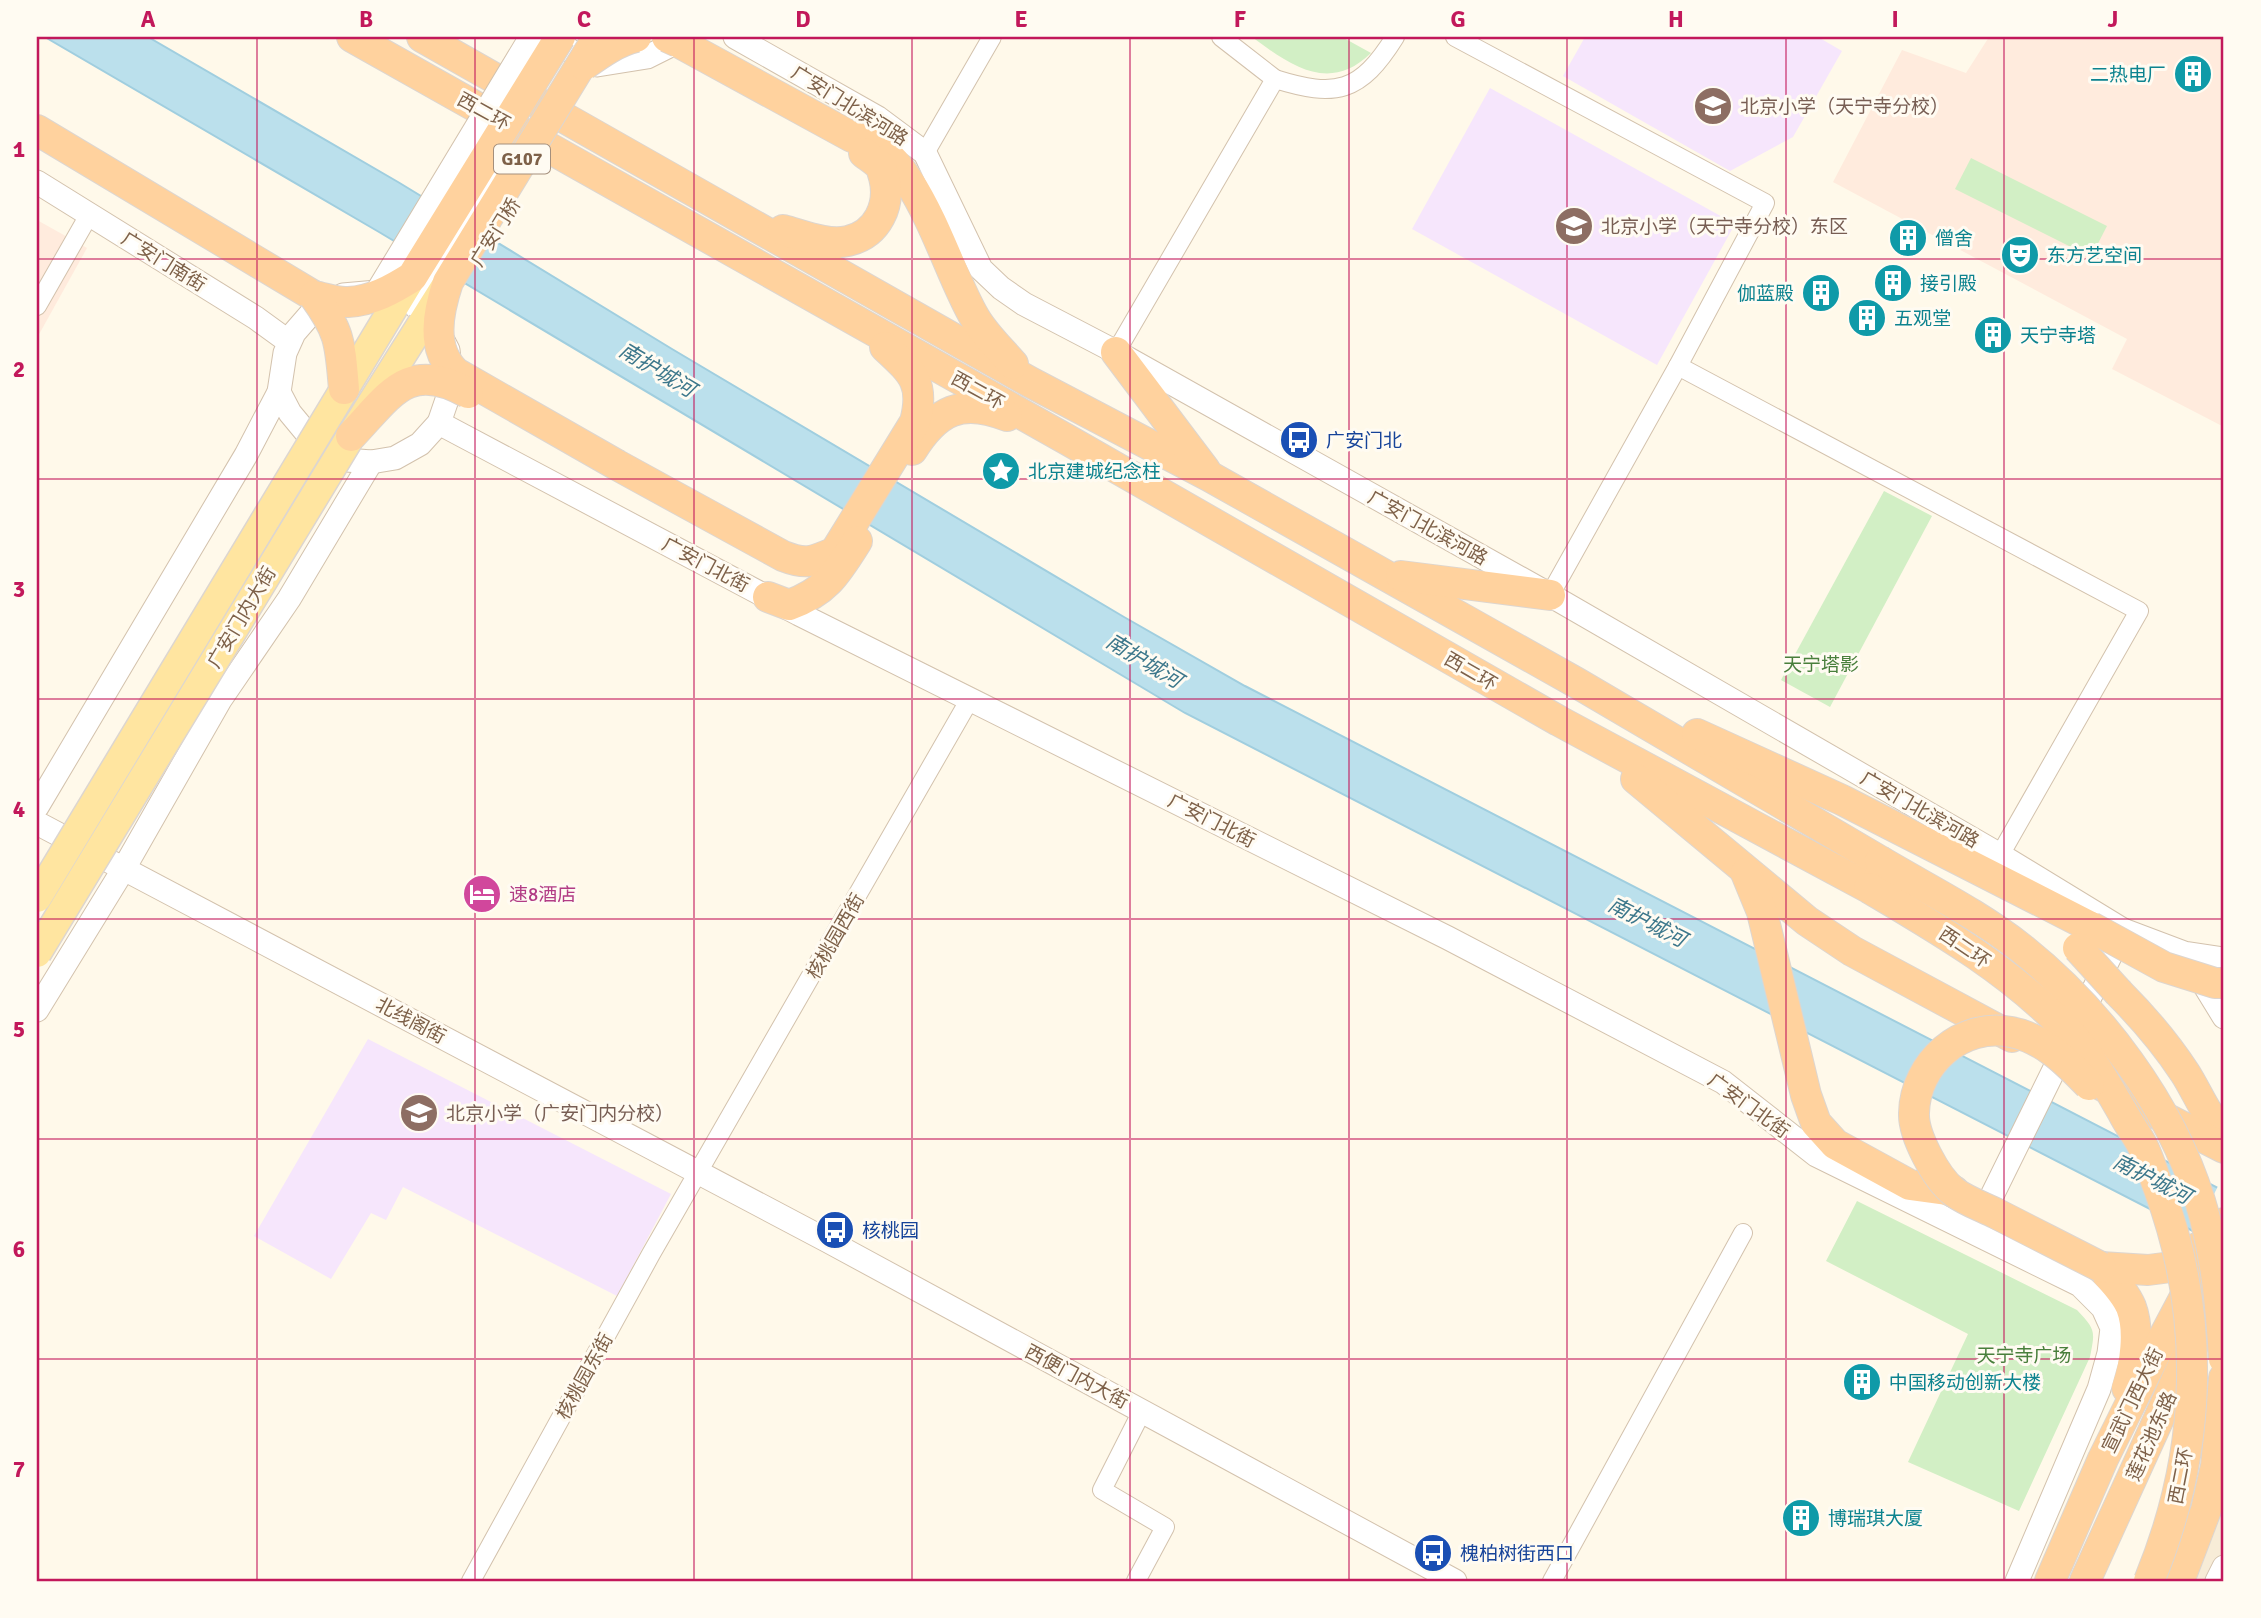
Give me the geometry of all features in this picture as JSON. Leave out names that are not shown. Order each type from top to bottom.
[{"type":"highway","name":"西二环","points":[[352,37],[1066,439],[1559,721],[1869,888],[1967,946],[2026,992],[2063,1026],[2095,1065],[2144,1149],[2174,1230],[2187,1297],[2194,1356],[2190,1420],[2177,1499],[2149,1581]]},
{"type":"highway","name":"西二环","points":[[422,37],[1030,382],[1209,476],[1577,683],[1981,920],[2020,947],[2061,982],[2090,1012],[2141,1081],[2184,1158],[2200,1202],[2209,1238],[2221,1316],[2224,1359]]},
{"type":"highway","points":[[564,48],[606,49],[636,37]]},
{"type":"highway","points":[[674,38],[852,137],[863,138],[877,145],[894,159],[923,208],[976,320],[1030,382]]},
{"type":"highway","name":"广安门桥","points":[[564,48],[449,282],[441,303],[438,342],[448,366],[456,373],[615,469]]},
{"type":"highway","name":"G107","points":[[412,290],[564,48]]},
{"type":"highway","points":[[37,130],[314,296],[347,303],[392,290],[412,290]]},
{"type":"highway","points":[[746,220],[818,239],[846,242],[862,235],[876,224],[884,209],[888,192],[881,167],[860,151],[852,137]]},
{"type":"highway","points":[[314,296],[340,340],[344,389]]},
{"type":"highway","points":[[768,597],[789,605],[821,590],[903,453],[920,401],[916,380],[896,357],[867,332],[819,301]]},
{"type":"highway","points":[[1116,352],[1209,476]]},
{"type":"highway","points":[[351,436],[387,398],[407,382],[437,379],[448,382],[783,556],[800,562],[841,559]]},
{"type":"highway","points":[[903,453],[934,421],[958,409],[972,407],[999,413],[1066,439]]},
{"type":"highway","points":[[1384,574],[1550,595]]},
{"type":"highway","points":[[1577,683],[2002,868],[2084,937],[2119,993],[2147,1021],[2185,1073],[2215,1124],[2224,1132]]},
{"type":"highway","points":[[1559,721],[1657,794],[1807,921],[1852,951],[2034,1049],[2061,1070],[2224,1149]]},
{"type":"highway","points":[[1743,866],[1762,912],[1806,1095],[1816,1123],[1835,1144],[1910,1185],[1954,1191],[2101,1267],[2132,1308],[2135,1334],[2133,1371],[2103,1459]]},
{"type":"highway","points":[[2084,937],[2164,967],[2224,983]]},
{"type":"highway","points":[[1954,1191],[1935,1169],[1917,1133],[1913,1114],[1917,1093],[1937,1055],[1952,1043],[1972,1033],[1992,1030],[2012,1032],[2033,1040],[2062,1057],[2131,1127]]},
{"type":"highway","points":[[2101,1267],[2148,1270],[2179,1266],[2224,1216]]},
{"type":"highway","name":"宣武门西大街","points":[[2050,1581],[2103,1459],[2224,1223]]},
{"type":"highway","name":"莲花池东路","points":[[2086,1581],[2191,1348],[2224,1293]]},
{"type":"highway","points":[[2086,1581],[2156,1447],[2184,1400],[2218,1360],[2224,1359]]},
{"type":"highway","name":"西二环","points":[[2180,1581],[2206,1510],[2216,1466],[2224,1378]]},
{"type":"highway","points":[[2180,1581],[2224,1503]]},
{"type":"main road","name":"广安门内大街","points":[[37,953],[351,436],[449,282]]},
{"type":"main road","points":[[37,898],[344,389],[412,290]]},
{"type":"street","name":"广安门北滨河路","points":[[735,37],[878,118],[925,153],[981,269],[1001,288],[1024,304],[1116,352],[1550,595],[2002,868],[2123,930],[2184,953],[2224,959]]},
{"type":"street","points":[[925,153],[992,37]]},
{"type":"street","points":[[1221,37],[1275,79],[1308,89],[1340,89],[1362,78],[1395,37]]},
{"type":"street","points":[[1455,37],[1765,203],[1678,366],[1550,595]]},
{"type":"street","points":[[377,292],[564,48],[648,57],[669,46],[674,38]]},
{"type":"street","name":"广安门桥","points":[[436,327],[564,48]]},
{"type":"street","points":[[1116,352],[1275,79]]},
{"type":"street","name":"广安门南街","points":[[37,182],[256,318],[289,342]]},
{"type":"street","points":[[37,306],[89,215]]},
{"type":"street","points":[[37,807],[246,455],[279,392],[289,342],[314,310],[344,295],[412,290],[448,350],[452,385],[439,423],[420,444],[395,458],[372,462],[347,460],[319,448],[290,413],[279,392]]},
{"type":"street","points":[[1678,366],[2139,611],[2002,868]]},
{"type":"street","name":"广安门北街","points":[[439,423],[768,597],[1460,944],[1723,1082],[1816,1155],[2081,1285],[2103,1308],[2112,1328],[2109,1353],[2099,1389]]},
{"type":"street","name":"广安门内大街","points":[[37,1010],[123,870],[220,700],[289,599],[372,462]]},
{"type":"street","name":"核桃园西街","points":[[699,1172],[970,699]]},
{"type":"street","name":"北线阁街","points":[[37,823],[699,1172]]},
{"type":"street","points":[[1974,1234],[1994,1190],[2061,1070],[2123,930]]},
{"type":"street","points":[[2184,953],[2224,1017]]},
{"type":"street","points":[[2224,1000],[2224,1007]]},
{"type":"street","name":"西便门内大街","points":[[699,1172],[1455,1581]]},
{"type":"street","name":"核桃园东街","points":[[471,1581],[699,1172]]},
{"type":"street","points":[[1552,1581],[1743,1233]]},
{"type":"street","name":"宣武门西大街","points":[[2017,1581],[2099,1389]]},
{"type":"street","points":[[1136,1581],[1165,1527],[1102,1490],[1142,1411]]},
{"type":"street","points":[[2217,1581],[2224,1567]]},
{"type":"shaded area","name":"北京小学（天宁寺分校）","points":[[1585,37],[1818,37],[1842,51],[1793,137],[1730,171],[1563,76]]},
{"type":"shaded area","points":[[1989,37],[2224,37],[2224,427],[2112,369],[2127,339],[1833,182],[1902,50],[1966,73]]},
{"type":"shaded area","name":"北京小学（天宁寺分校）东区","points":[[1490,88],[1735,224],[1657,365],[1412,229]]},
{"type":"shaded area","points":[[37,220],[87,248],[37,338]]},
{"type":"shaded area","name":"北京小学（广安门内分校）","points":[[368,1039],[671,1194],[617,1296],[403,1187],[386,1220],[371,1213],[331,1279],[254,1236]]},
{"type":"shaded area","points":[[2224,1503],[2224,1581],[2185,1581]]},
{"type":"green space","points":[[1252,37],[1342,37],[1371,53],[1340,72],[1310,71],[1281,57]]},
{"type":"green space","points":[[1971,158],[2107,226],[2091,257],[1955,189]]},
{"type":"green space","name":"天宁塔影","points":[[1884,491],[1932,516],[1830,707],[1781,680]]},
{"type":"green space","name":"天宁寺广场","points":[[1857,1201],[2077,1310],[2091,1327],[2093,1336],[2090,1357],[2019,1511],[1908,1462],[1968,1334],[1826,1261]]},
{"type":"water","name":"南护城河","points":[[45,37],[148,37],[398,182],[672,349],[1245,686],[2224,1191],[2224,1247],[1185,713],[379,232]]},
{"type":"pier","points":[[2219,1184],[2224,1187],[2224,1250],[2194,1235]]},
{"type":"place","name":"二热电厂","points":[[2193,74]]},
{"type":"place","name":"北京小学（天宁寺分校）","points":[[1713,106]]},
{"type":"place","name":"北京小学（天宁寺分校）东区","points":[[1574,226]]},
{"type":"place","name":"僧舍","points":[[1908,238]]},
{"type":"place","name":"东方艺空间","points":[[2020,255]]},
{"type":"place","name":"接引殿","points":[[1893,283]]},
{"type":"place","name":"伽蓝殿","points":[[1821,293]]},
{"type":"place","name":"五观堂","points":[[1867,318]]},
{"type":"place","name":"天宁寺塔","points":[[1993,335]]},
{"type":"place","name":"广安门北","points":[[1299,440]]},
{"type":"place","name":"北京建城纪念柱","points":[[1001,471]]},
{"type":"place","name":"速8酒店","points":[[482,894]]},
{"type":"place","name":"北京小学（广安门内分校）","points":[[419,1113]]},
{"type":"place","name":"核桃园","points":[[835,1230]]},
{"type":"place","name":"中国移动创新大楼","points":[[1862,1382]]},
{"type":"place","name":"博瑞琪大厦","points":[[1801,1518]]},
{"type":"place","name":"槐柏树街西口","points":[[1433,1553]]}]
